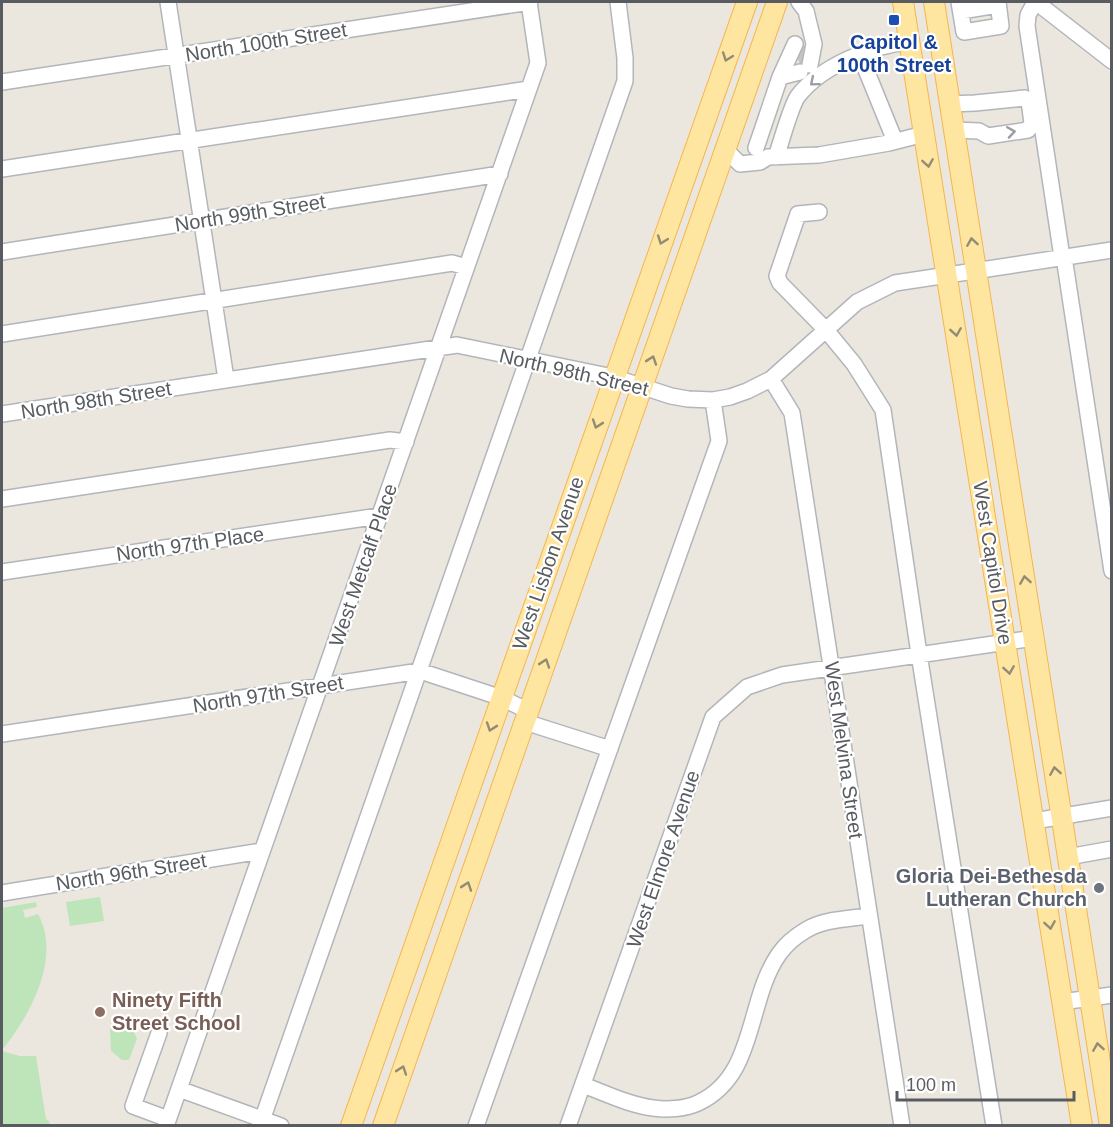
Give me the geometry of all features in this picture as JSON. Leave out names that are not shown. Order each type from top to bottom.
[{"type":"main road","name":"West Lisbon Avenue","points":[[351,1125],[747,2]]},
{"type":"main road","name":"West Lisbon Avenue","points":[[382,1125],[777,2]]},
{"type":"main road","name":"West Capitol Drive","points":[[903,2],[1082,1125]]},
{"type":"main road","points":[[922,2],[939,33]]},
{"type":"main road","name":"West Capitol Drive","points":[[934,2],[1090,998],[1108,1084],[1110,1125]]},
{"type":"main road","points":[[914,74],[928,84],[938,123],[954,130]]},
{"type":"street","points":[[168,2],[226,379]]},
{"type":"street","name":"North 100th Street","points":[[2,82],[529,2]]},
{"type":"street","name":"West Metcalf Place","points":[[167,1122],[538,63],[529,2]]},
{"type":"street","points":[[262,1122],[625,81],[625,58],[618,2]]},
{"type":"street","points":[[766,154],[780,77],[804,54],[806,11],[799,2]]},
{"type":"street","points":[[1112,62],[1036,2],[1028,15],[1027,26],[1112,571]]},
{"type":"street","points":[[961,11],[964,32],[998,3]]},
{"type":"street","points":[[961,11],[1001,26],[998,3]]},
{"type":"street","points":[[939,33],[961,11]]},
{"type":"street","points":[[726,152],[740,164],[759,162],[787,125],[797,97],[814,80],[832,68],[873,48],[909,42]]},
{"type":"street","points":[[780,77],[804,54]]},
{"type":"street","points":[[860,55],[895,141]]},
{"type":"street","points":[[2,170],[529,89]]},
{"type":"street","points":[[950,104],[975,104],[1025,98],[1029,101],[1032,123],[1028,130],[988,136],[979,131],[954,130]]},
{"type":"street","points":[[975,104],[979,131]]},
{"type":"street","points":[[766,154],[819,155],[924,134]]},
{"type":"street","name":"North 99th Street","points":[[2,252],[500,174]]},
{"type":"street","points":[[819,212],[798,214],[777,276],[780,283],[826,330],[854,364],[884,410],[919,654],[994,1125]]},
{"type":"street","name":"North 98th Street","points":[[2,414],[456,345],[613,377],[688,399],[713,400],[738,394],[771,379],[857,302],[895,283],[1112,250]]},
{"type":"street","points":[[2,334],[452,263],[466,267]]},
{"type":"street","name":"West Melvina Street","points":[[771,379],[792,413],[902,1125]]},
{"type":"street","points":[[476,1125],[719,441],[713,400]]},
{"type":"street","points":[[2,499],[390,440],[406,442]]},
{"type":"street","name":"North 97th Place","points":[[2,572],[379,516]]},
{"type":"street","points":[[832,668],[1034,638]]},
{"type":"street","name":"West Elmore Avenue","points":[[568,1125],[713,717],[747,687],[782,675],[832,668]]},
{"type":"street","name":"North 97th Street","points":[[2,734],[420,671],[502,698],[526,716],[610,749]]},
{"type":"street","points":[[1034,821],[1112,808]]},
{"type":"street","points":[[1068,857],[1112,849]]},
{"type":"street","name":"North 96th Street","points":[[2,893],[261,851]]},
{"type":"street","points":[[583,1085],[654,1108],[689,1107],[706,1099],[721,1088],[734,1073],[764,986],[779,954],[808,928],[828,921],[868,916]]},
{"type":"street","points":[[1062,1002],[1112,995]]},
{"type":"street","points":[[159,1033],[133,1106],[167,1122]]},
{"type":"street","points":[[179,1089],[262,1122],[281,1125]]},
{"type":"green space","points":[[100,897],[104,921],[70,926],[66,902]]},
{"type":"green space","points":[[36,902],[37,907],[23,910],[25,918],[38,914],[44,931],[45,967],[32,1004],[2,1050],[2,908]]},
{"type":"green space","points":[[123,1020],[130,1022],[137,1039],[129,1060],[122,1060],[111,1051],[110,1029],[114,1022]]},
{"type":"green space","points":[[2,1051],[20,1056],[36,1056],[46,1119],[50,1125],[2,1125]]},
{"type":"tunnel","points":[[797,58],[808,52]]},
{"type":"place","name":"Capitol & 100th Street","points":[[894,20]]},
{"type":"place","name":"Gloria Dei-Bethesda Lutheran Church","points":[[1099,888]]},
{"type":"place","name":"Ninety Fifth Street School","points":[[100,1012]]}]
